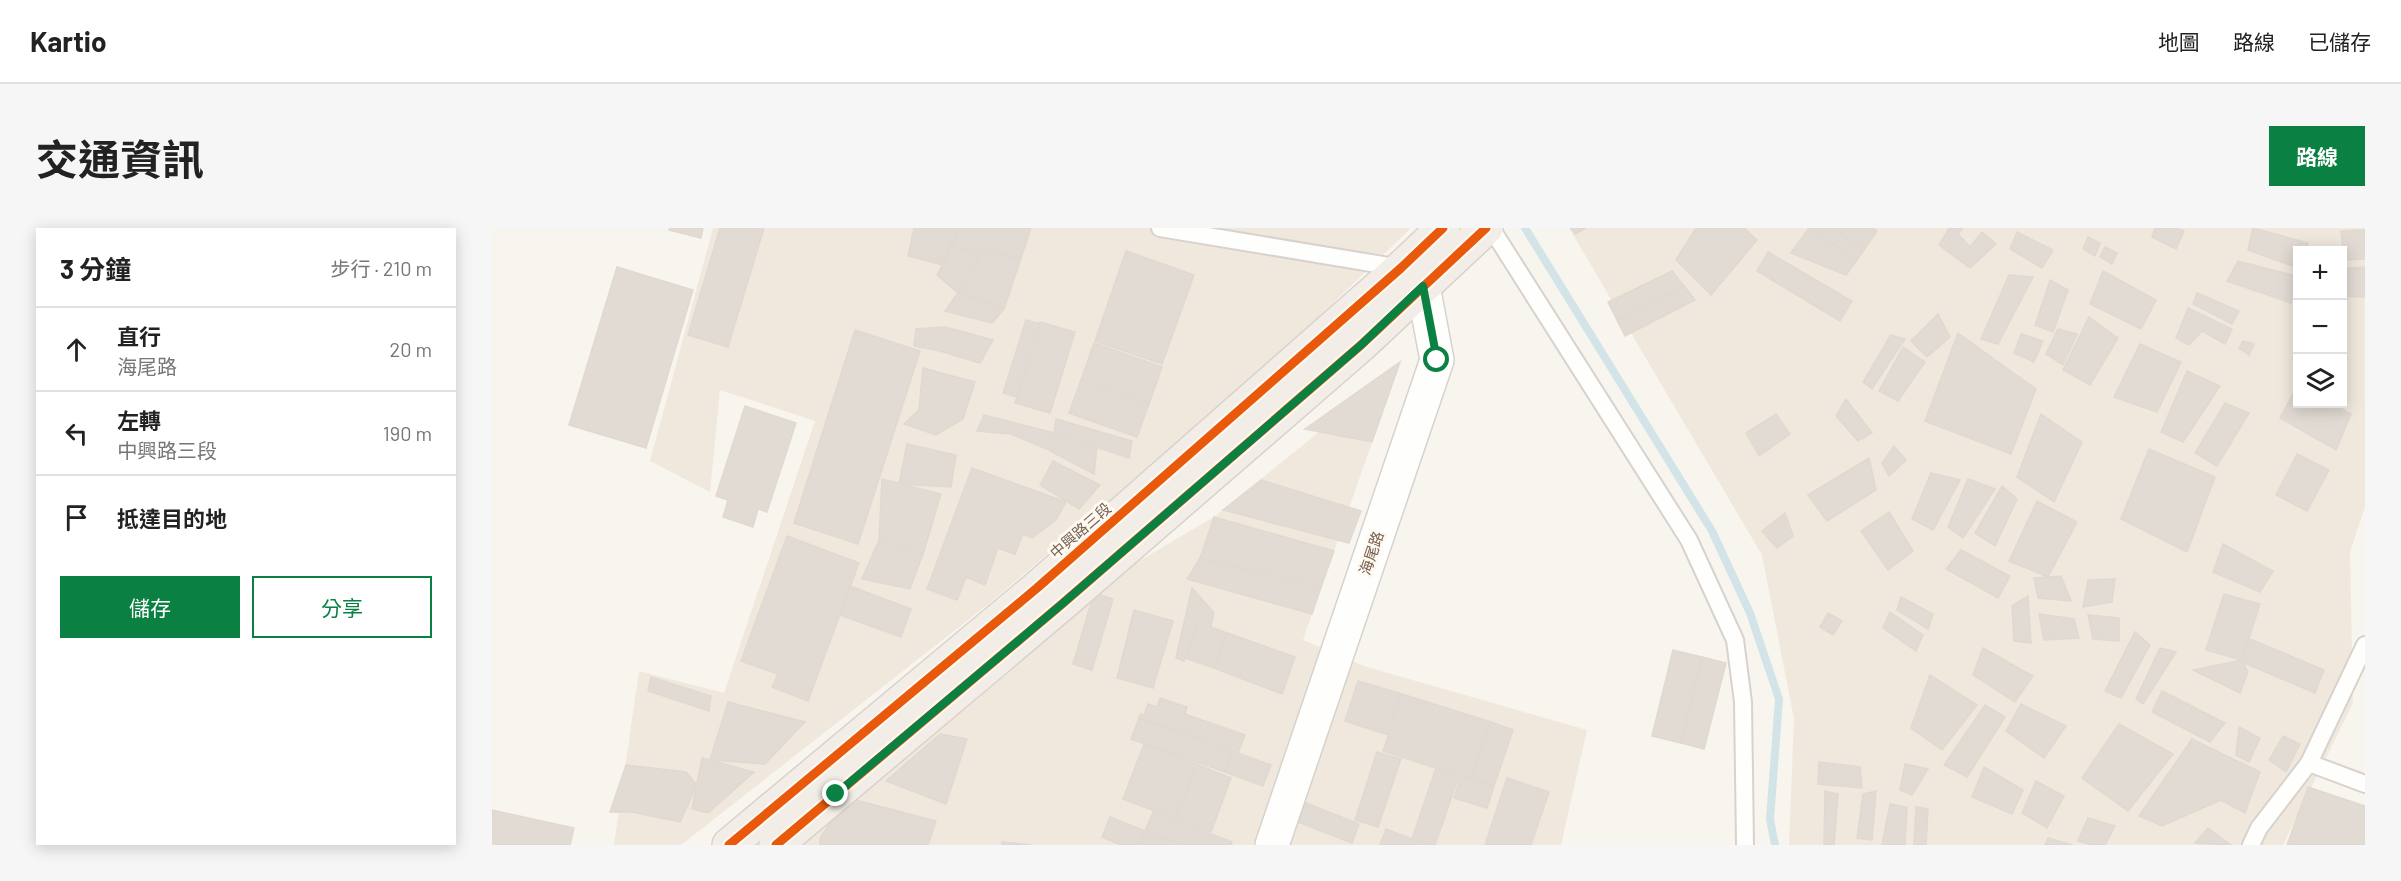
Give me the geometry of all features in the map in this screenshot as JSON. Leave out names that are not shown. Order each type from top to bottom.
[{"type":"main road","name":"中興路三段","points":[[776,845],[1089,580],[1361,345],[1412,277],[1443,228]]},
{"type":"main road","name":"中興路三段","points":[[729,845],[1412,277],[1486,228]]},
{"type":"street","name":"海尾路","points":[[1272,845],[1437,360],[1412,277]]},
{"type":"lane","points":[[1160,228],[1412,277]]},
{"type":"lane","points":[[1491,228],[1689,540],[1735,639],[1743,702],[1745,845]]},
{"type":"lane","points":[[2251,845],[2259,828],[2309,763],[2365,645]]},
{"type":"lane","points":[[2309,763],[2365,784]]},
{"type":"shaded area","points":[[713,228],[1411,228],[1268,366],[991,602],[681,845],[614,845],[639,671],[724,693],[815,421],[720,390],[710,492],[650,461]]},
{"type":"shaded area","points":[[1569,228],[2365,228],[2365,507],[2350,552],[2353,703],[2283,845],[1789,845],[1794,719],[1762,555]]},
{"type":"shaded area","points":[[1398,368],[1303,640],[1367,667],[1587,730],[1561,845],[797,845],[1093,588],[1214,517]]},
{"type":"building","points":[[670,228],[703,228],[701,238],[669,230]]},
{"type":"building","points":[[720,228],[764,228],[728,347],[688,335]]},
{"type":"building","points":[[914,228],[958,228],[943,265],[908,256]]},
{"type":"building","points":[[958,228],[1031,228],[1021,258],[952,247]]},
{"type":"building","points":[[1571,228],[1586,228],[1575,234]]},
{"type":"building","points":[[1696,228],[1744,228],[1757,240],[1711,295],[1676,260]]},
{"type":"building","points":[[1809,228],[1833,228],[1864,250],[1857,260]]},
{"type":"building","points":[[1809,228],[1857,260],[1846,275],[1791,253]]},
{"type":"building","points":[[1833,228],[1873,228],[1877,231],[1864,250]]},
{"type":"building","points":[[1949,228],[1963,228],[1958,234],[1970,247],[1982,232],[1996,244],[1970,268],[1939,245]]},
{"type":"building","points":[[2155,228],[2176,228],[2184,231],[2176,249],[2152,237]]},
{"type":"building","points":[[2253,228],[2308,243],[2307,246],[2293,246],[2293,266],[2248,250]]},
{"type":"building","points":[[2365,230],[2365,259],[2347,260],[2347,246],[2343,246],[2341,231]]},
{"type":"building","points":[[2017,232],[2053,250],[2042,268],[2010,249]]},
{"type":"building","points":[[2088,237],[2100,243],[2095,256],[2083,249]]},
{"type":"building","points":[[952,247],[983,252],[958,293],[937,275]]},
{"type":"building","points":[[2105,247],[2117,253],[2112,264],[2100,257]]},
{"type":"building","points":[[1126,251],[1194,275],[1162,364],[1095,341]]},
{"type":"building","points":[[983,252],[1021,258],[1004,309],[958,293]]},
{"type":"building","points":[[1768,252],[1852,301],[1840,321],[1757,271]]},
{"type":"building","points":[[2238,261],[2293,275],[2291,303],[2227,281]]},
{"type":"building","points":[[617,267],[693,290],[646,448],[569,425]]},
{"type":"building","points":[[2365,267],[2365,297],[2347,296],[2347,269]]},
{"type":"building","points":[[1672,271],[1684,286],[1617,320],[1608,302]]},
{"type":"building","points":[[2103,271],[2156,300],[2141,329],[2090,304]]},
{"type":"building","points":[[2009,275],[2033,277],[1998,344],[1981,339]]},
{"type":"building","points":[[2050,280],[2068,290],[2053,332],[2035,325]]},
{"type":"building","points":[[1684,286],[1695,300],[1625,336],[1617,320]]},
{"type":"building","points":[[958,293],[1004,309],[992,323],[945,311]]},
{"type":"building","points":[[2197,293],[2239,311],[2232,324],[2193,304]]},
{"type":"building","points":[[2188,308],[2232,329],[2225,344],[2202,331],[2189,345],[2176,338]]},
{"type":"building","points":[[1938,314],[1950,337],[1927,357],[1911,341]]},
{"type":"building","points":[[2089,317],[2118,338],[2090,385],[2063,370]]},
{"type":"building","points":[[1026,320],[1040,324],[1017,397],[1003,393]]},
{"type":"building","points":[[1040,322],[1075,332],[1050,413],[1015,403]]},
{"type":"building","points":[[945,327],[993,340],[980,363],[914,346],[916,329]]},
{"type":"building","points":[[2058,329],[2077,334],[2063,365],[2046,354]]},
{"type":"building","points":[[855,330],[920,351],[858,544],[794,523]]},
{"type":"building","points":[[1958,333],[2036,389],[2011,454],[1925,421]]},
{"type":"building","points":[[2021,334],[2043,341],[2034,362],[2014,353]]},
{"type":"building","points":[[1891,335],[1905,339],[1872,389],[1863,382]]},
{"type":"building","points":[[2243,341],[2254,344],[2249,355],[2239,348]]},
{"type":"building","points":[[1094,343],[1162,367],[1149,404],[1081,380]]},
{"type":"building","points":[[2140,344],[2181,362],[2157,412],[2114,397]]},
{"type":"building","points":[[1903,347],[1925,362],[1898,401],[1879,391]]},
{"type":"building","points":[[1400,362],[1372,442],[1305,429]]},
{"type":"building","points":[[923,368],[975,382],[963,419],[936,435],[904,424],[919,410]]},
{"type":"building","points":[[2187,371],[2220,386],[2183,442],[2161,432]]},
{"type":"building","points":[[1081,380],[1149,404],[1137,437],[1069,413]]},
{"type":"building","points":[[2293,394],[2293,408],[2340,408],[2351,414],[2336,450],[2280,418]]},
{"type":"building","points":[[1846,399],[1872,433],[1858,441],[1836,416]]},
{"type":"building","points":[[2225,403],[2249,413],[2217,466],[2195,453]]},
{"type":"building","points":[[745,406],[796,423],[767,512],[758,509],[753,527],[723,517],[728,500],[716,496]]},
{"type":"building","points":[[1776,414],[1790,434],[1759,456],[1746,433]]},
{"type":"building","points":[[2041,414],[2082,442],[2054,502],[2017,477]]},
{"type":"building","points":[[984,415],[1097,447],[1094,474],[1047,449],[1011,434],[977,431]]},
{"type":"building","points":[[1056,419],[1132,441],[1129,458],[1054,433]]},
{"type":"building","points":[[907,444],[956,455],[951,487],[899,484]]},
{"type":"building","points":[[1894,446],[1906,460],[1889,476],[1882,463]]},
{"type":"building","points":[[2149,449],[2215,477],[2187,552],[2121,519]]},
{"type":"building","points":[[2297,454],[2329,470],[2307,511],[2276,495]]},
{"type":"building","points":[[1869,458],[1876,490],[1827,521],[1808,495]]},
{"type":"building","points":[[1053,461],[1100,485],[1079,509],[1040,485]]},
{"type":"building","points":[[972,468],[1066,502],[1056,520],[1032,538],[1023,534],[1015,554],[998,548],[985,585],[966,577],[957,600],[927,589]]},
{"type":"building","points":[[1931,473],[1960,480],[1933,530],[1912,519]]},
{"type":"building","points":[[882,479],[941,494],[923,554],[879,540]]},
{"type":"building","points":[[1968,479],[1995,489],[1963,538],[1948,527]]},
{"type":"building","points":[[1261,480],[1361,511],[1349,543],[1223,510]]},
{"type":"building","points":[[2002,486],[2017,499],[1995,546],[1975,533]]},
{"type":"building","points":[[2037,501],[2077,522],[2048,577],[2009,561]]},
{"type":"building","points":[[1889,512],[1913,551],[1888,570],[1861,531]]},
{"type":"building","points":[[1785,513],[1793,536],[1777,548],[1762,531]]},
{"type":"building","points":[[1214,517],[1334,551],[1321,587],[1200,558]]},
{"type":"building","points":[[787,536],[859,563],[808,701],[772,687],[778,674],[741,661]]},
{"type":"building","points":[[879,540],[923,554],[910,589],[862,579]]},
{"type":"building","points":[[2223,544],[2273,571],[2260,592],[2213,572]]},
{"type":"building","points":[[1961,550],[2010,576],[1998,598],[1946,569]]},
{"type":"building","points":[[1200,558],[1321,587],[1312,614],[1187,579]]},
{"type":"building","points":[[2061,576],[2071,601],[2038,598],[2034,578]]},
{"type":"building","points":[[2115,579],[2112,602],[2083,607],[2088,580]]},
{"type":"building","points":[[850,586],[911,609],[901,637],[840,615]]},
{"type":"building","points":[[1192,588],[1214,613],[1211,626],[1198,622],[1184,661],[1176,658]]},
{"type":"building","points":[[1094,593],[1113,599],[1092,670],[1073,664]]},
{"type":"building","points":[[2224,594],[2260,604],[2242,660],[2206,650]]},
{"type":"building","points":[[2028,596],[2031,643],[2014,641],[2012,606]]},
{"type":"building","points":[[1901,597],[1933,614],[1928,629],[1897,610]]},
{"type":"building","points":[[1134,610],[1173,621],[1153,688],[1117,678]]},
{"type":"building","points":[[1890,612],[1923,635],[1916,651],[1883,628]]},
{"type":"building","points":[[1828,613],[1842,621],[1833,635],[1820,627]]},
{"type":"building","points":[[2039,614],[2074,619],[2079,638],[2044,640]]},
{"type":"building","points":[[2088,615],[2119,618],[2119,641],[2093,639]]},
{"type":"building","points":[[1198,622],[1227,633],[1214,668],[1185,658]]},
{"type":"building","points":[[2135,632],[2150,645],[2121,698],[2105,691]]},
{"type":"building","points":[[1227,633],[1295,657],[1282,694],[1214,668]]},
{"type":"building","points":[[2250,639],[2324,670],[2315,693],[2242,662]]},
{"type":"building","points":[[1983,648],[2033,676],[2015,702],[1973,675]]},
{"type":"building","points":[[2160,648],[2176,652],[2143,704],[2136,699]]},
{"type":"building","points":[[1673,650],[1702,657],[1681,743],[1652,736]]},
{"type":"building","points":[[1702,657],[1726,663],[1704,749],[1681,743]]},
{"type":"building","points":[[2242,660],[2248,672],[2240,693],[2193,670]]},
{"type":"building","points":[[1930,675],[1977,705],[1942,750],[1911,728]]},
{"type":"building","points":[[651,677],[711,696],[709,711],[648,691]]},
{"type":"building","points":[[1358,681],[1402,694],[1388,735],[1345,721]]},
{"type":"building","points":[[2162,691],[2225,723],[2210,742],[2152,712]]},
{"type":"building","points":[[1402,694],[1491,722],[1472,780],[1383,751]]},
{"type":"building","points":[[1160,698],[1187,707],[1185,714],[1245,735],[1238,753],[1139,718],[1140,714],[1144,715],[1148,704],[1157,707]]},
{"type":"building","points":[[728,702],[805,722],[765,764],[710,760]]},
{"type":"building","points":[[2021,704],[2066,726],[2044,758],[2006,731]]},
{"type":"building","points":[[1985,705],[2005,717],[1967,777],[1944,765]]},
{"type":"building","points":[[1139,718],[1232,751],[1225,772],[1131,739]]},
{"type":"building","points":[[1491,722],[1513,730],[1494,786],[1472,780]]},
{"type":"building","points":[[2119,724],[2173,754],[2128,811],[2082,778]]},
{"type":"building","points":[[2239,727],[2260,738],[2249,762],[2236,755]]},
{"type":"building","points":[[940,734],[967,739],[946,804],[886,781]]},
{"type":"building","points":[[2283,736],[2300,744],[2286,772],[2269,760]]},
{"type":"building","points":[[2192,739],[2260,772],[2245,813],[2221,800],[2162,826],[2139,816]]},
{"type":"building","points":[[1144,744],[1196,764],[1176,819],[1123,799]]},
{"type":"building","points":[[1232,751],[1271,765],[1263,786],[1225,772]]},
{"type":"building","points":[[1377,752],[1401,759],[1378,827],[1355,820]]},
{"type":"building","points":[[702,758],[754,772],[708,813],[692,809]]},
{"type":"building","points":[[1819,762],[1860,767],[1862,788],[1818,784]]},
{"type":"building","points":[[1196,764],[1231,778],[1211,832],[1176,819]]},
{"type":"building","points":[[1905,764],[1928,769],[1912,795],[1900,790]]},
{"type":"building","points":[[626,765],[686,772],[697,785],[680,822],[632,812],[610,812]]},
{"type":"building","points":[[1984,767],[2023,790],[2012,814],[1972,797]]},
{"type":"building","points":[[1436,768],[1459,776],[1435,845],[1430,845],[1412,839]]},
{"type":"building","points":[[1461,776],[1494,786],[1487,808],[1454,798]]},
{"type":"building","points":[[1507,778],[1549,792],[1531,845],[1485,845]]},
{"type":"building","points":[[2036,781],[2064,796],[2047,828],[2022,813]]},
{"type":"building","points":[[2308,787],[2365,806],[2365,845],[2287,845]]},
{"type":"building","points":[[1825,791],[1838,794],[1834,845],[1824,845]]},
{"type":"building","points":[[1876,791],[1872,840],[1857,838],[1863,794]]},
{"type":"building","points":[[848,798],[936,821],[928,845],[820,845],[820,838]]},
{"type":"building","points":[[1306,803],[1359,824],[1352,843],[1298,822]]},
{"type":"building","points":[[1890,804],[1907,807],[1905,845],[1882,845]]},
{"type":"building","points":[[1916,807],[1928,809],[1926,845],[1914,845]]},
{"type":"building","points":[[492,810],[574,828],[570,845],[495,845],[492,843]]},
{"type":"building","points":[[1153,812],[1232,842],[1231,845],[1181,845],[1145,831]]},
{"type":"building","points":[[1110,817],[1145,831],[1140,845],[1121,845],[1102,837]]},
{"type":"building","points":[[2088,818],[2115,826],[2105,845],[2092,845],[2078,841]]},
{"type":"building","points":[[2208,828],[2231,845],[2195,843]]},
{"type":"building","points":[[1386,829],[1412,839],[1430,845],[1380,845]]},
{"type":"building","points":[[1145,831],[1181,845],[1140,845]]},
{"type":"building","points":[[2048,838],[2072,845],[2045,845]]},
{"type":"building","points":[[1002,842],[1032,845],[1002,845]]},
{"type":"waterway","points":[[1525,228],[1712,531],[1750,613],[1779,699],[1770,819],[1775,845]]},
{"type":"cycle path","points":[[729,845],[1037,588],[1401,268],[1443,228]]},
{"type":"cycle path","points":[[776,845],[1062,604],[1361,345],[1486,228]]},
{"type":"route","points":[[836,794],[1062,604],[1361,345],[1423,286],[1437,360]]}]
